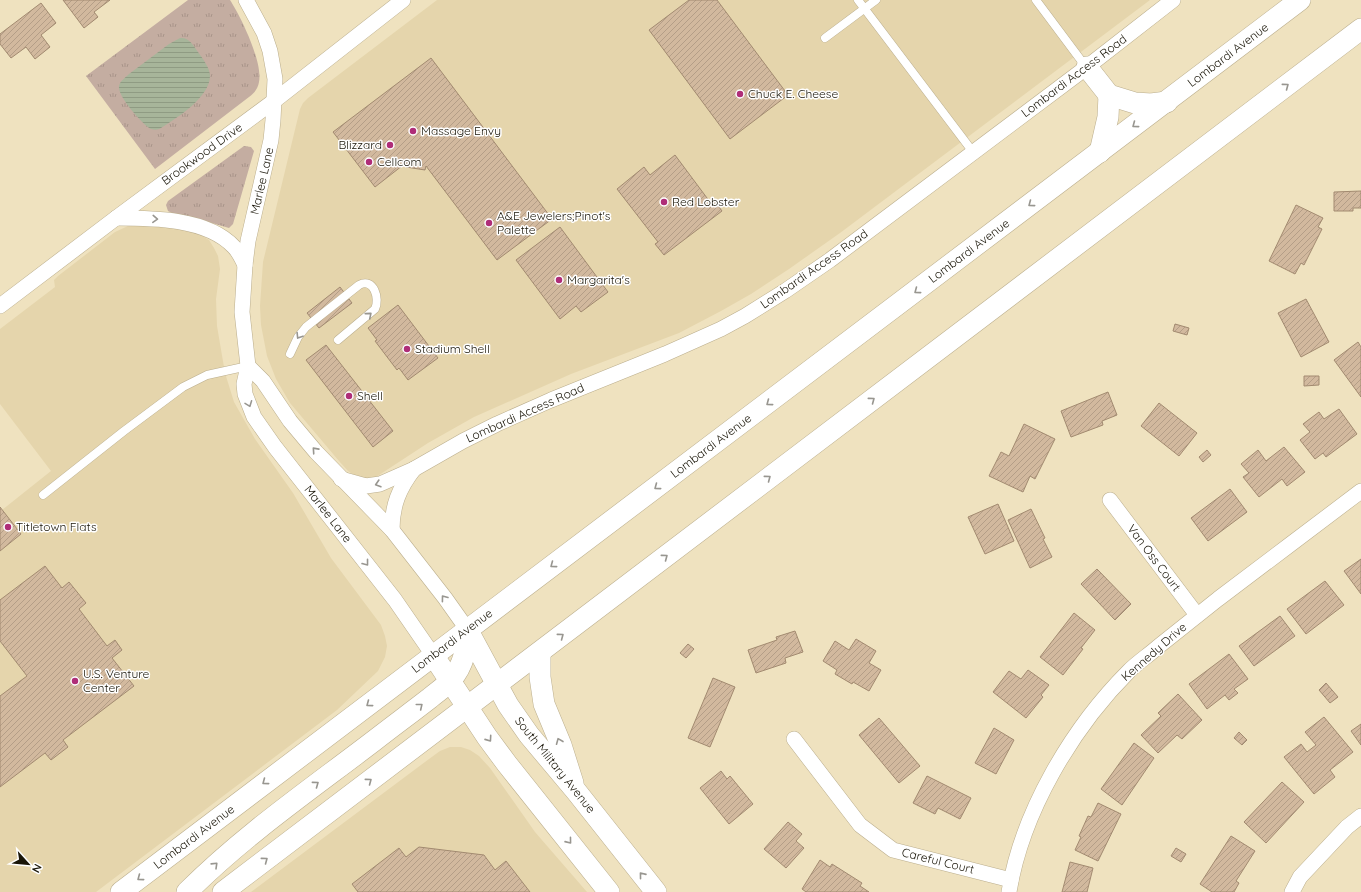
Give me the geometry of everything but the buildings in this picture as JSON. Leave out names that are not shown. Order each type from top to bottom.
[{"type":"main road","name":"Lombardi Avenue","points":[[121,892],[467,629],[800,380],[1300,0]]},
{"type":"main road","points":[[223,892],[1361,29]]},
{"type":"main road","points":[[1087,67],[1108,95],[1135,103],[1151,104],[1167,102]]},
{"type":"main road","points":[[1100,152],[1108,121],[1108,95]]},
{"type":"main road","points":[[187,892],[223,857],[252,833],[402,720],[450,681],[458,671],[464,656],[467,629]]},
{"type":"main road","name":"South Military Avenue","points":[[467,629],[514,715],[656,892]]},
{"type":"main road","points":[[540,653],[540,677],[544,704],[563,751],[576,791]]},
{"type":"main road","points":[[433,655],[507,764],[609,892]]},
{"type":"street","name":"Marlee Lane","points":[[246,0],[264,33],[270,51],[275,79],[271,140],[248,241],[245,266],[242,312],[248,366],[244,384],[245,394],[251,410],[260,426],[275,447],[395,600],[433,655]]},
{"type":"street","name":"Brookwood Drive","points":[[0,306],[116,218],[274,102],[403,0]]},
{"type":"street","name":"Lombardi Access Road","points":[[341,479],[361,485],[374,485],[414,469],[462,441],[504,421],[551,400],[665,354],[721,329],[745,316],[785,291],[825,263],[1087,67],[1173,0]]},
{"type":"street","points":[[116,218],[163,219],[180,222],[206,230],[230,243],[235,248],[245,266]]},
{"type":"street","points":[[248,366],[263,381],[290,421],[316,452],[392,530],[467,629]]},
{"type":"street","name":"Lombardi Access Road","points":[[392,530],[394,503],[404,483],[414,469]]},
{"type":"street","name":"Kennedy Drive","points":[[1010,886],[1023,839],[1043,790],[1068,745],[1099,703],[1130,670],[1197,615],[1361,491]]},
{"type":"street","name":"Van Oss Court","points":[[1110,500],[1197,615]]},
{"type":"street","name":"Careful Court","points":[[794,739],[860,825],[893,850],[1010,886]]},
{"type":"street","points":[[1292,892],[1300,878],[1347,827],[1361,816]]},
{"type":"lane","points":[[858,0],[973,152]]},
{"type":"lane","points":[[825,38],[876,0]]},
{"type":"lane","points":[[1036,0],[1087,67]]},
{"type":"lane","points":[[290,354],[298,337],[306,327],[359,285],[364,283],[369,284],[375,292],[377,298],[375,309],[338,340]]},
{"type":"lane","points":[[42,495],[183,387],[208,375],[248,366]]},
{"type":"shaded area","points":[[437,0],[1150,0],[840,233],[751,294],[679,333],[571,374],[474,417],[428,443],[376,477],[367,479],[357,477],[348,471],[290,403],[276,379],[267,356],[261,325],[260,306],[263,262],[300,109],[303,103]]},
{"type":"shaded area","points":[[180,38],[186,39],[190,42],[208,67],[210,73],[209,84],[199,99],[184,113],[160,129],[151,129],[126,103],[119,91],[119,86],[129,74],[169,44]]},
{"type":"shaded area","points":[[140,225],[179,229],[199,234],[209,240],[214,248],[218,256],[220,269],[216,299],[217,326],[225,373],[234,402],[255,439],[293,493],[331,558],[381,625],[387,646],[385,657],[378,671],[337,710],[96,892],[0,892],[0,551],[21,534],[2,510],[51,471],[0,404],[0,329],[55,287],[54,280],[58,276],[115,232],[128,226]]},
{"type":"shaded area","points":[[450,747],[461,747],[470,750],[479,756],[490,768],[535,832],[587,892],[251,892],[429,759],[440,751]]},
{"type":"green space","points":[[188,0],[230,0],[240,17],[250,40],[258,63],[259,82],[257,89],[251,95],[155,169],[86,76]]},
{"type":"green space","points":[[244,146],[251,147],[254,151],[233,224],[229,228],[168,211],[166,205],[168,201]]},
{"type":"place","name":"Chuck E. Cheese","points":[[740,94]]},
{"type":"place","name":"Massage Envy","points":[[413,131]]},
{"type":"place","name":"Blizzard","points":[[390,145]]},
{"type":"place","name":"Cellcom","points":[[369,162]]},
{"type":"place","name":"Red Lobster","points":[[664,202]]},
{"type":"place","name":"A&E Jewelers;Pinot's Palette","points":[[489,223]]},
{"type":"place","name":"Margarita's","points":[[559,280]]},
{"type":"place","name":"Stadium Shell","points":[[407,349]]},
{"type":"place","name":"Shell","points":[[349,396]]},
{"type":"place","name":"Titletown Flats","points":[[8,527]]},
{"type":"place","name":"U.S. Venture Center","points":[[75,681]]}]
